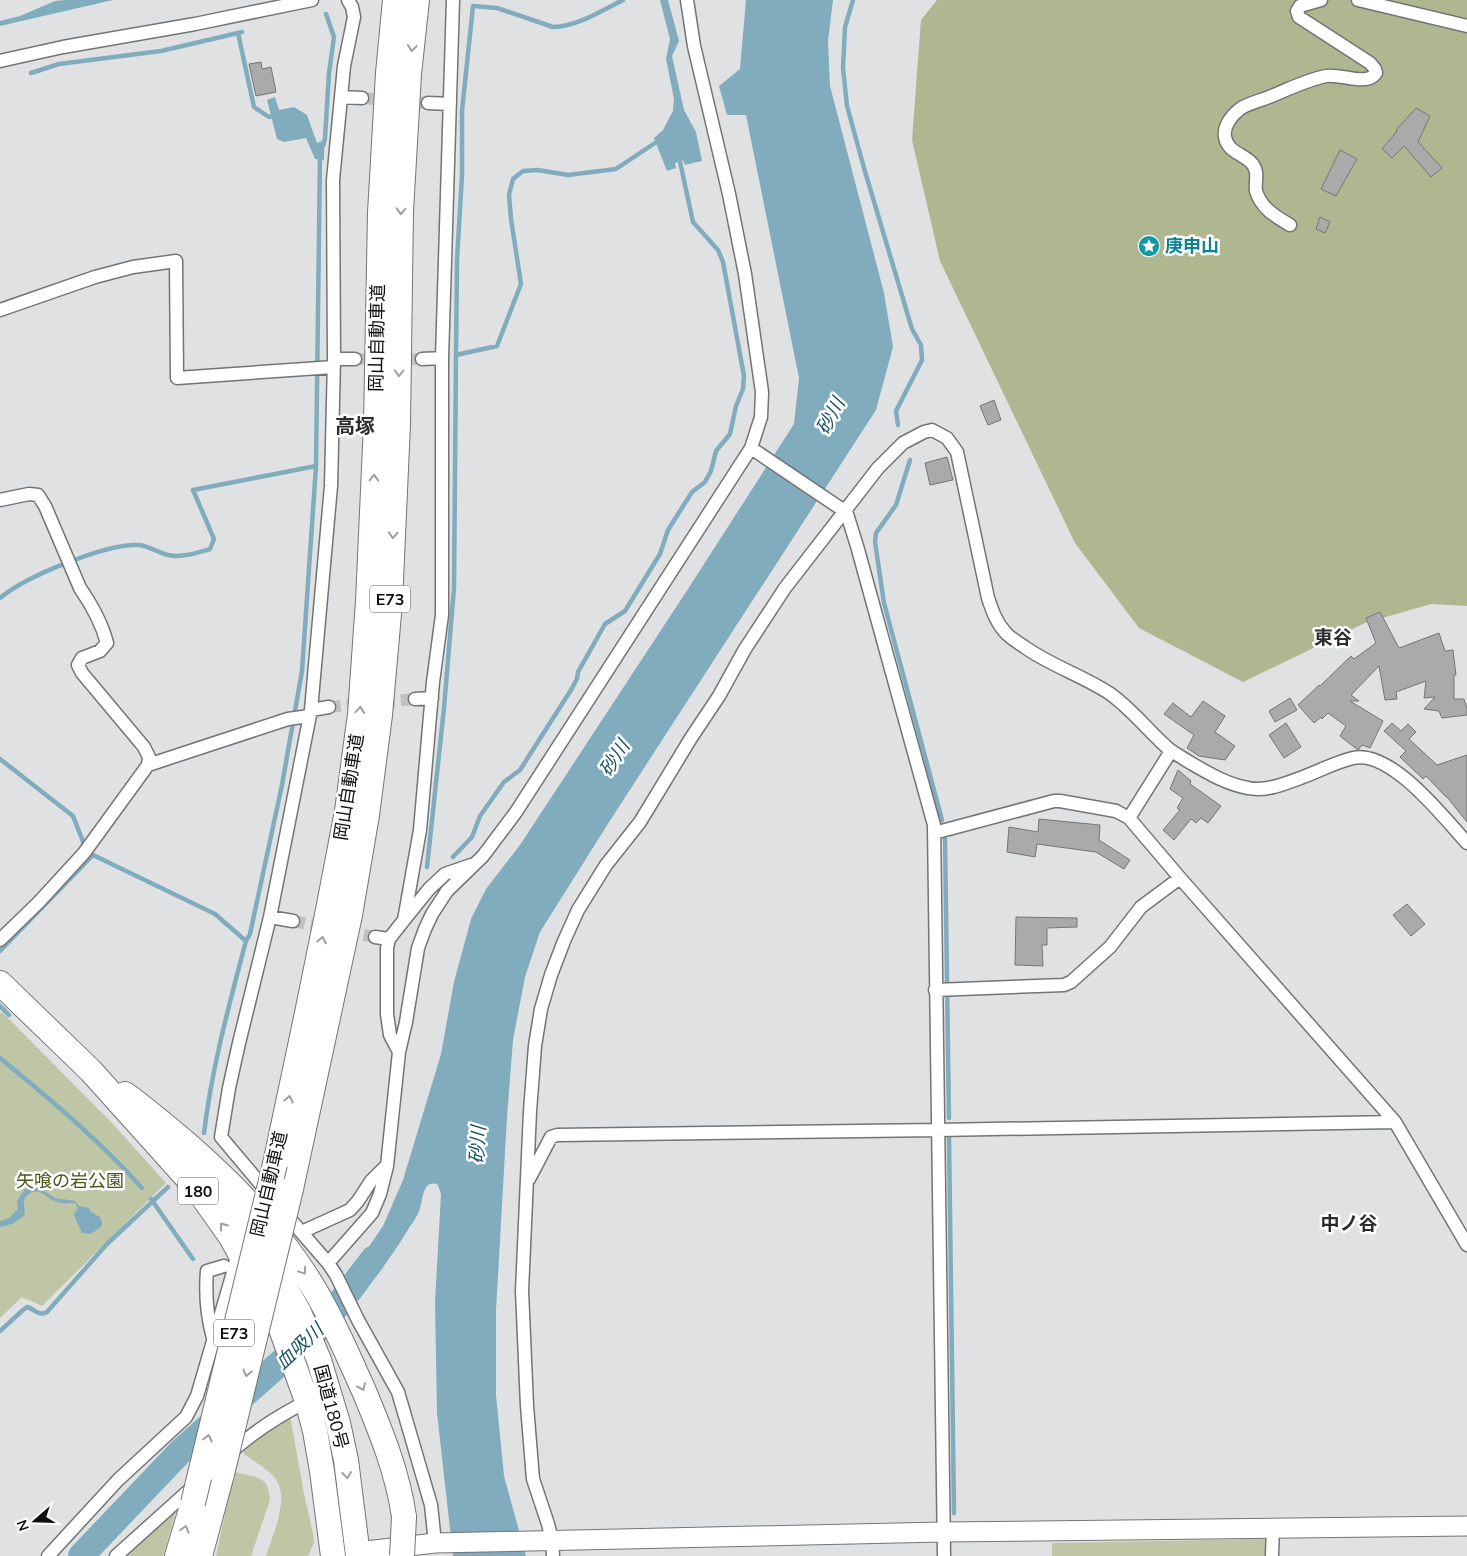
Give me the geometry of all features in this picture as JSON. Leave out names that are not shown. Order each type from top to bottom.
[{"type":"highway","name":"岡山自動車道","points":[[200,1556],[203,1504],[335,874],[347,810],[360,714],[368,601],[376,424],[380,213],[388,73],[395,0]]},
{"type":"highway","name":"岡山自動車道","points":[[177,1556],[203,1504],[222,1474],[291,1189],[350,915],[367,815],[380,715],[390,603],[398,424],[401,211],[409,74],[417,0]]},
{"type":"highway","name":"国道180号","points":[[0,983],[91,1071],[197,1189],[232,1237],[231,1258],[281,1329],[307,1401],[315,1430],[322,1471],[333,1556]]},
{"type":"highway","name":"国道180号","points":[[91,1071],[142,1110],[186,1154],[228,1201],[267,1255],[299,1312],[319,1360],[338,1423],[346,1460],[352,1555]]},
{"type":"highway","points":[[91,1071],[148,1110],[236,1188],[272,1229],[317,1292],[342,1342],[382,1434],[396,1478],[404,1517],[402,1556]]},
{"type":"highway","points":[[203,1504],[205,1556]]},
{"type":"street","points":[[0,61],[63,47],[195,24],[312,0]]},
{"type":"street","points":[[348,0],[354,17],[344,66],[333,180],[325,365],[331,486],[322,600],[307,715],[270,917],[239,1043],[221,1137],[328,1263],[336,1275],[358,1320],[398,1392],[431,1505],[437,1543]]},
{"type":"street","points":[[404,920],[420,830],[442,615],[442,358],[453,0]]},
{"type":"street","points":[[328,1263],[372,1213],[380,1194],[386,1166],[399,1052],[418,948],[432,914],[447,892],[483,856],[516,812],[755,451],[761,417],[762,392],[745,274],[694,46],[687,0]]},
{"type":"street","points":[[1290,225],[1274,216],[1264,204],[1256,190],[1258,180],[1256,169],[1252,162],[1228,147],[1225,137],[1226,126],[1232,116],[1241,108],[1327,75],[1358,79],[1373,77],[1376,73],[1370,63],[1299,17],[1297,11],[1300,6],[1321,0]]},
{"type":"street","points":[[1358,0],[1467,26]]},
{"type":"street","points":[[342,97],[362,98]]},
{"type":"street","points":[[428,103],[450,104]]},
{"type":"street","points":[[1,305],[134,267],[176,261],[177,378],[325,365],[355,359]]},
{"type":"street","points":[[422,358],[442,358]]},
{"type":"street","points":[[550,1546],[533,1479],[527,1406],[522,1291],[530,1111],[535,1046],[541,1009],[551,975],[578,910],[606,865],[640,822],[719,696],[744,650],[841,508],[903,443],[932,430],[947,438],[957,452],[988,598],[995,617],[1005,632],[1041,659],[1107,692],[1121,702],[1171,751],[1205,772],[1226,782],[1250,789],[1273,787],[1354,758],[1369,759],[1382,763],[1395,770],[1431,803],[1467,844]]},
{"type":"street","points":[[755,451],[841,508],[931,815],[934,833],[943,990],[938,1130],[944,1556]]},
{"type":"street","points":[[0,500],[30,494],[38,495],[45,506],[68,562],[105,634],[107,643],[100,651],[82,658],[78,665],[82,673],[144,747],[149,757],[148,765],[87,849],[39,902],[0,940]]},
{"type":"street","points":[[414,699],[432,698]]},
{"type":"street","points":[[148,765],[329,707]]},
{"type":"street","points":[[1129,818],[1171,751]]},
{"type":"street","points":[[934,833],[1060,801],[1116,811],[1129,818],[1395,1122],[1467,1245]]},
{"type":"street","points":[[399,1052],[390,1035],[387,1014],[387,948],[389,939],[429,889],[445,874],[475,863]]},
{"type":"street","points":[[943,990],[1064,985],[1071,982],[1110,948],[1141,908],[1180,878]]},
{"type":"street","points":[[270,917],[293,921]]},
{"type":"street","points":[[375,937],[389,939]]},
{"type":"street","points":[[527,1182],[551,1138],[558,1135],[1395,1122]]},
{"type":"street","points":[[306,1230],[350,1210],[371,1181],[386,1166]]},
{"type":"street","points":[[48,1556],[118,1480],[186,1417],[197,1396],[232,1276],[231,1258],[207,1271],[205,1287],[208,1318],[213,1338]]},
{"type":"street","points":[[116,1556],[246,1438],[291,1409],[328,1391]]},
{"type":"street","points":[[352,1555],[437,1543],[550,1546],[943,1532],[1467,1526]]},
{"type":"street","points":[[1272,1556],[1273,1527]]},
{"type":"green space","points":[[937,0],[1467,0],[1467,606],[1431,604],[1365,623],[1243,682],[1139,628],[1075,543],[940,261],[912,140],[921,20]]},
{"type":"green space","name":"矢喰の岩公園","points":[[2,1012],[112,1123],[166,1183],[42,1306],[22,1297],[0,1318],[0,1014]]},
{"type":"green space","points":[[290,1415],[314,1542],[308,1556],[266,1556],[278,1518],[281,1498],[280,1489],[275,1477],[244,1454],[243,1449]]},
{"type":"green space","points":[[234,1472],[256,1477],[266,1483],[270,1500],[251,1556],[216,1556]]},
{"type":"green space","points":[[178,1504],[163,1556],[127,1556],[154,1526]]},
{"type":"green space","points":[[1266,1539],[1265,1556],[1052,1556],[1052,1543]]},
{"type":"water","points":[[113,0],[0,26],[0,21],[20,16],[55,1]]},
{"type":"water","points":[[660,0],[668,0],[679,41],[672,56],[684,110],[696,132],[702,161],[685,165],[683,160],[675,163],[676,168],[667,171],[654,138],[663,130],[673,111],[674,99],[666,59],[670,39]]},
{"type":"water","name":"砂川","points":[[746,0],[833,0],[828,41],[830,86],[884,293],[893,347],[876,410],[540,932],[525,977],[513,1040],[496,1311],[496,1395],[504,1476],[526,1556],[453,1556],[437,1413],[435,1302],[441,1194],[438,1185],[433,1183],[426,1188],[416,1217],[391,1256],[358,1301],[347,1279],[383,1226],[403,1180],[441,1054],[454,982],[471,919],[486,889],[520,845],[794,424],[799,378],[746,115],[727,115],[719,86],[740,69]]},
{"type":"water","points":[[275,97],[279,110],[294,107],[307,115],[317,143],[327,139],[324,148],[324,160],[315,159],[306,138],[284,142],[277,139],[267,100]]},
{"type":"water","points":[[38,1187],[55,1198],[75,1201],[79,1206],[89,1208],[91,1212],[100,1217],[102,1224],[100,1228],[90,1234],[82,1233],[74,1214],[78,1208],[75,1203],[57,1202],[39,1192],[28,1194],[24,1200],[24,1216],[12,1224],[0,1227],[0,1221],[9,1218],[18,1209],[17,1201],[25,1189]]},
{"type":"building","points":[[261,62],[262,69],[271,67],[276,92],[256,96],[249,64]]},
{"type":"building","points":[[1416,108],[1430,116],[1418,142],[1442,168],[1431,177],[1404,146],[1392,158],[1382,149]]},
{"type":"building","points":[[1340,150],[1357,159],[1336,196],[1321,189]]},
{"type":"building","points":[[1320,217],[1330,222],[1325,233],[1316,229]]},
{"type":"building","points":[[994,400],[1001,420],[988,425],[980,406]]},
{"type":"building","points":[[947,457],[953,480],[930,485],[925,463]]},
{"type":"building","points":[[1380,612],[1399,648],[1439,633],[1445,651],[1453,650],[1456,675],[1454,675],[1454,699],[1464,699],[1467,715],[1442,718],[1439,711],[1424,709],[1435,697],[1424,698],[1426,681],[1396,692],[1397,699],[1385,700],[1379,666],[1351,695],[1359,701],[1350,701],[1383,721],[1370,748],[1362,745],[1358,750],[1340,736],[1346,726],[1328,713],[1314,723],[1298,705],[1351,656],[1354,659],[1376,643],[1366,618]]},
{"type":"building","points":[[1290,698],[1297,710],[1275,722],[1269,711]]},
{"type":"building","points":[[1203,701],[1225,716],[1215,732],[1235,746],[1225,760],[1199,756],[1187,748],[1194,735],[1164,714],[1173,703],[1191,717]]},
{"type":"building","points":[[1286,723],[1301,747],[1284,758],[1269,735]]},
{"type":"building","points":[[1392,723],[1401,731],[1408,724],[1416,732],[1409,739],[1437,765],[1467,755],[1467,822],[1447,797],[1426,776],[1423,779],[1400,757],[1406,751],[1384,731]]},
{"type":"building","points":[[1178,770],[1191,781],[1190,784],[1221,806],[1208,823],[1201,818],[1196,823],[1191,819],[1174,840],[1163,830],[1180,810],[1177,808],[1183,798],[1170,789]]},
{"type":"building","points":[[1039,819],[1100,825],[1099,840],[1130,860],[1124,869],[1096,852],[1037,844],[1035,857],[1007,852],[1009,827],[1038,832]]},
{"type":"building","points":[[1407,904],[1425,924],[1411,936],[1393,915]]},
{"type":"building","points":[[1016,917],[1077,918],[1077,927],[1047,928],[1047,945],[1042,945],[1043,966],[1015,965]]},
{"type":"waterway","points":[[456,355],[457,260],[462,175],[462,111],[473,6],[497,8],[553,27],[580,21],[623,0]]},
{"type":"waterway","points":[[853,0],[845,27],[843,68],[847,106],[912,329],[921,345],[922,360],[896,411],[898,425]]},
{"type":"waterway","points":[[323,146],[334,37],[326,14]]},
{"type":"waterway","points":[[242,32],[238,33],[254,107],[269,117],[273,116]]},
{"type":"waterway","points":[[31,73],[59,64],[161,51],[238,33]]},
{"type":"waterway","points":[[427,867],[444,708],[454,588],[456,355],[497,346],[521,284],[509,195],[513,179],[523,171],[538,170],[568,175],[616,169],[661,139]]},
{"type":"waterway","points":[[0,951],[93,855],[215,914],[246,941],[250,934],[282,785],[302,671],[316,466],[320,156]]},
{"type":"waterway","points":[[453,857],[472,837],[480,816],[504,782],[520,770],[571,690],[577,679],[578,672],[605,624],[625,611],[660,554],[668,530],[692,492],[705,482],[711,471],[716,451],[730,434],[736,406],[743,389],[744,376],[723,262],[718,250],[693,222],[679,157]]},
{"type":"waterway","points":[[910,460],[896,505],[876,533],[875,542],[884,603],[942,820]]},
{"type":"waterway","points":[[0,598],[46,571],[107,549],[139,545],[168,555],[179,556],[210,549],[214,539],[193,490],[316,466]]},
{"type":"waterway","points":[[0,759],[73,816],[86,847]]},
{"type":"waterway","points":[[945,839],[949,1118]]},
{"type":"waterway","points":[[204,1133],[216,1060],[246,941]]},
{"type":"waterway","points":[[0,1006],[9,1015]]},
{"type":"waterway","points":[[0,1058],[56,1104],[126,1170],[142,1188]]},
{"type":"waterway","points":[[949,1136],[954,1513]]},
{"type":"waterway","points":[[0,1331],[27,1307],[42,1314],[47,1312],[107,1244],[168,1187]]},
{"type":"waterway","points":[[151,1199],[193,1259]]},
{"type":"waterway","name":"血吸川","points":[[81,1556],[182,1450],[322,1326],[373,1259]]},
{"type":"tunnel","points":[[362,98],[428,103]]},
{"type":"tunnel","points":[[355,359],[422,359]]},
{"type":"tunnel","points":[[329,707],[415,699]]},
{"type":"tunnel","points":[[293,921],[375,937]]},
{"type":"place","name":"庚申山","points":[[1149,246]]},
{"type":"district","name":"高塚","points":[[355,426]]},
{"type":"district","name":"東谷","points":[[1333,637]]},
{"type":"district","name":"中ノ谷","points":[[1349,1223]]}]
